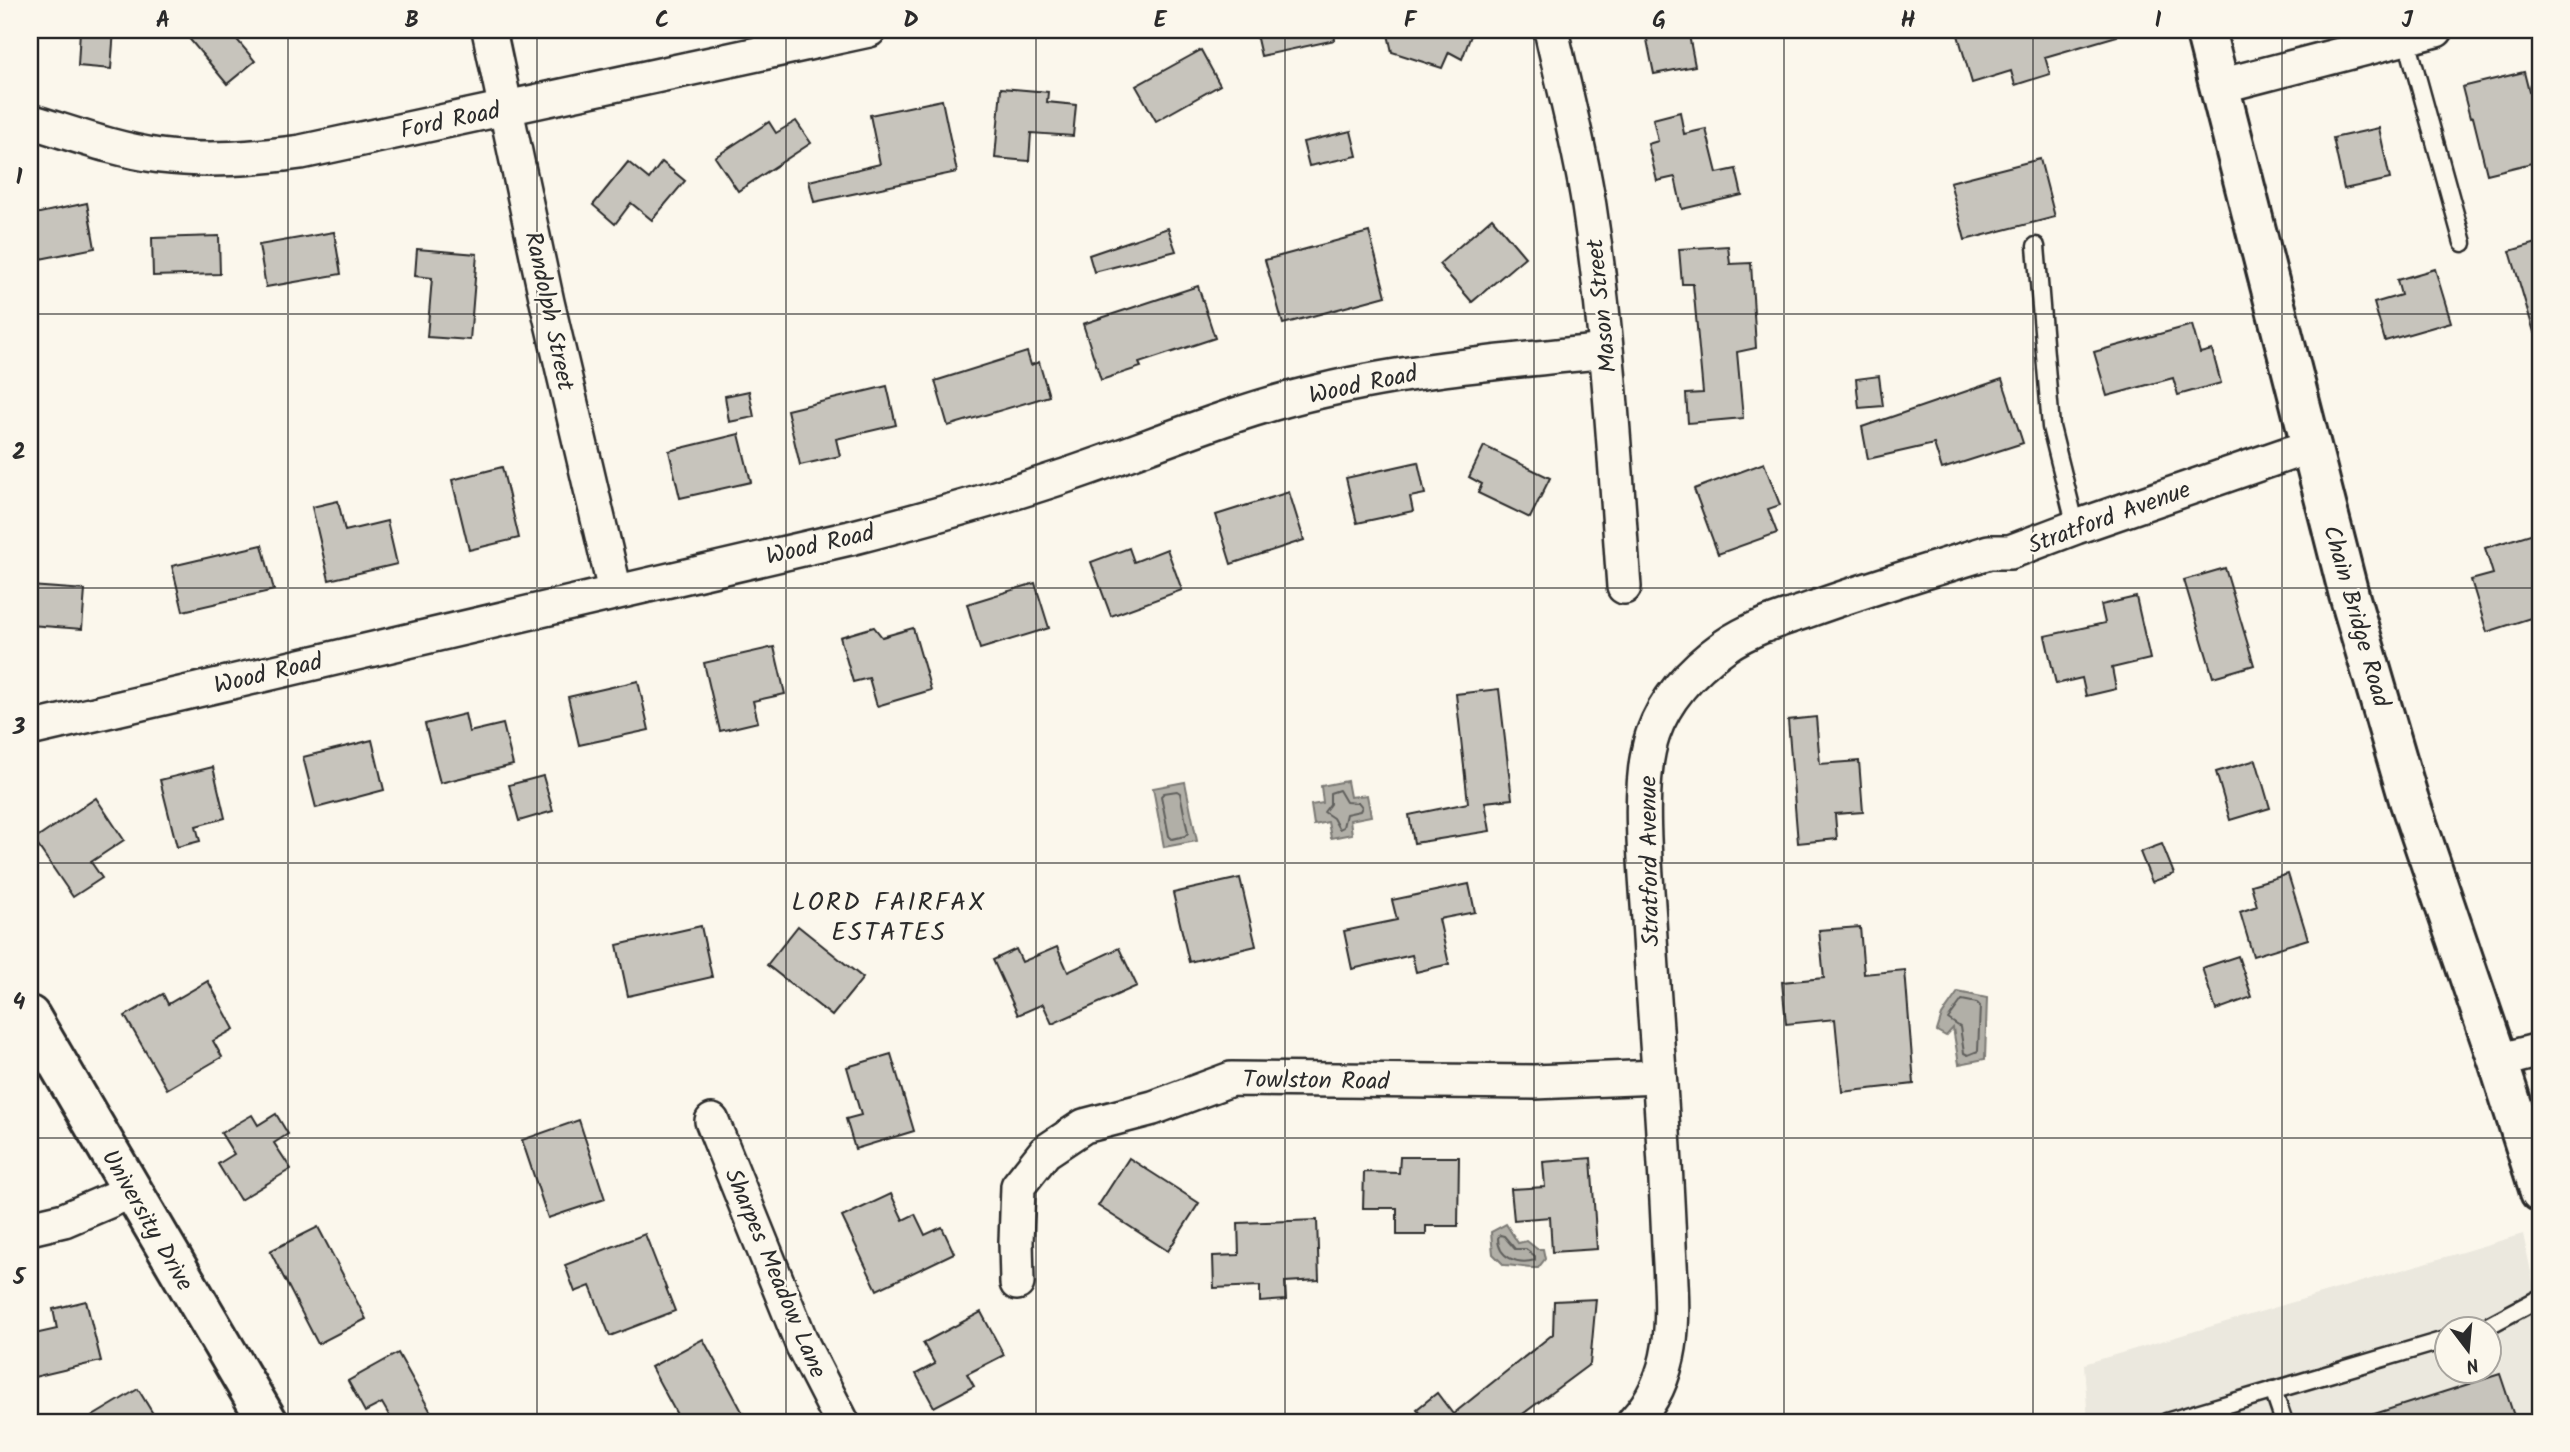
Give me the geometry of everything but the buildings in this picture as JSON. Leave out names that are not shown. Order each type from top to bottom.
[{"type":"main road","name":"Chain Bridge Road","points":[[2205,30],[2348,595],[2409,800],[2540,1192]]},
{"type":"main road","name":"University Drive","points":[[30,1016],[268,1422]]},
{"type":"street","name":"Randolph Street","points":[[489,30],[547,303],[615,592]]},
{"type":"street","name":"Ford Road","points":[[30,121],[117,147],[160,156],[251,159],[301,152],[869,30]]},
{"type":"street","name":"Mason Street","points":[[1551,30],[1589,203],[1612,412],[1624,587]]},
{"type":"street","points":[[2220,86],[2416,32]]},
{"type":"street","name":"Wood Road","points":[[30,729],[952,512],[1060,478],[1223,419],[1319,391],[1419,371],[1606,351]]},
{"type":"street","name":"Stratford Avenue","points":[[1634,1422],[1643,1413],[1662,1377],[1669,1354],[1672,1322],[1667,1200],[1644,846],[1646,774],[1652,737],[1675,692],[1691,674],[1726,645],[1761,626],[1855,593],[1989,552],[2010,552],[2311,446]]},
{"type":"street","points":[[2498,1061],[2540,1050]]},
{"type":"street","name":"Towlston Road","points":[[1017,1283],[1018,1186],[1045,1153],[1084,1126],[1153,1108],[1231,1079],[1534,1082],[1658,1077]]},
{"type":"street","name":"Sharpes Meadow Lane","points":[[712,1121],[803,1346],[842,1422]]},
{"type":"street","points":[[30,1228],[64,1220],[132,1191]]},
{"type":"lane","points":[[2416,32],[2463,243]]},
{"type":"lane","points":[[2036,246],[2051,427],[2076,527]]},
{"type":"lane","points":[[2504,1317],[2540,1298]]},
{"type":"lane","points":[[2166,1422],[2434,1343]]},
{"type":"lane","points":[[2273,1390],[2284,1422]]},
{"type":"shaded area","points":[[2523,1234],[2540,1315],[2540,1422],[2088,1422],[2084,1364]]},
{"type":"water","points":[[1347,781],[1350,797],[1367,795],[1371,816],[1350,820],[1352,834],[1331,838],[1328,822],[1314,825],[1311,805],[1323,803],[1321,786]]},
{"type":"water","points":[[1185,782],[1197,841],[1164,847],[1153,788]]},
{"type":"water","points":[[1958,992],[1987,998],[1985,1059],[1959,1064],[1953,1028],[1946,1036],[1937,1031],[1942,1015]]},
{"type":"water","points":[[1506,1224],[1518,1243],[1527,1241],[1537,1249],[1543,1249],[1545,1259],[1538,1268],[1504,1265],[1493,1254],[1491,1232]]},
{"type":"district","name":"LORD FAIRFAX ESTATES","points":[[889,916]]}]
